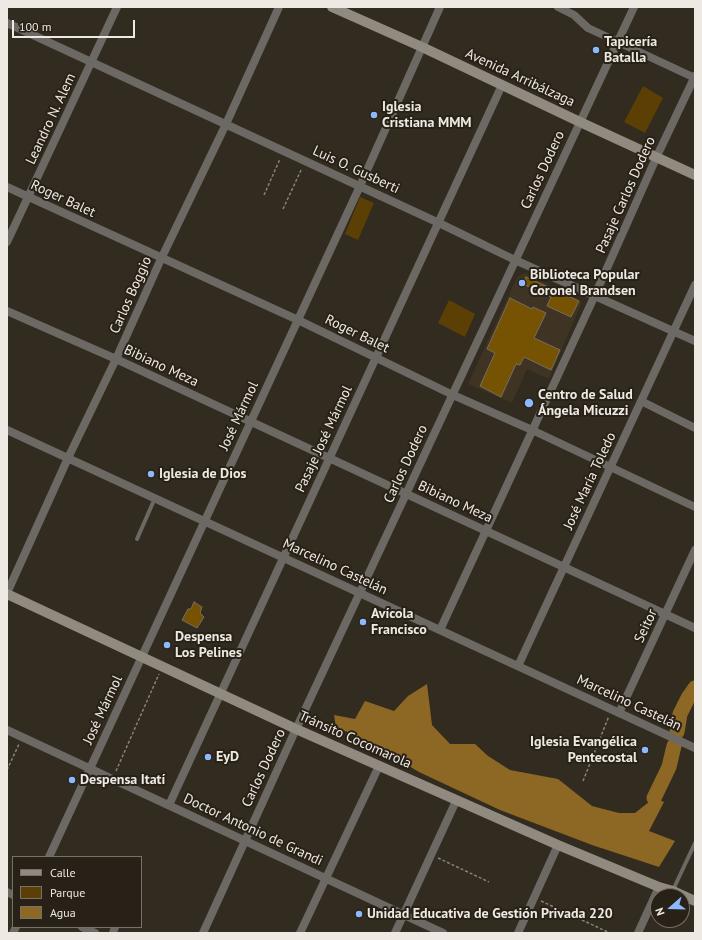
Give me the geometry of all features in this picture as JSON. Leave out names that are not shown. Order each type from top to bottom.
[{"type":"street","name":"Leandro N. Alem","points":[[7,242],[117,7]]},
{"type":"street","name":"Carlos Boggio","points":[[7,594],[68,458],[226,124],[279,7]]},
{"type":"street","name":"Avenida Arribálzaga","points":[[332,7],[422,47],[695,175]]},
{"type":"street","name":"José Mármol","points":[[49,856],[206,521],[250,421],[360,186],[440,7]]},
{"type":"street","points":[[558,7],[574,15],[588,28],[695,77]]},
{"type":"street","name":"Carlos Dodero","points":[[203,933],[296,729],[634,7]]},
{"type":"street","name":"Luis O. Gusberti","points":[[7,23],[360,186],[515,260],[695,341]]},
{"type":"street","name":"Pasaje Carlos Dodero","points":[[440,630],[595,295],[656,156],[695,77]]},
{"type":"street","name":"Pasaje José Mármol","points":[[169,805],[502,85]]},
{"type":"street","name":"Roger Balet","points":[[7,187],[161,259],[298,320],[453,395],[695,506]]},
{"type":"street","name":"José María Toledo","points":[[518,666],[612,467],[695,285]]},
{"type":"street","name":"Bibiano Meza","points":[[7,311],[116,359],[695,628]]},
{"type":"street","points":[[641,401],[695,428]]},
{"type":"street","name":"Marcelino Castelán","points":[[7,430],[95,472],[206,521],[695,748]]},
{"type":"street","name":"Seitor","points":[[615,711],[666,614],[695,550]]},
{"type":"street","name":"Tránsito Cocomarola","points":[[7,594],[296,729],[456,801],[662,888]]},
{"type":"street","name":"Doctor Antonio de Grandi","points":[[7,730],[443,933]]},
{"type":"street","points":[[300,933],[379,766]]},
{"type":"street","points":[[395,933],[456,801]]},
{"type":"street","points":[[518,933],[558,845]]},
{"type":"street","points":[[638,933],[659,887]]},
{"type":"street","points":[[84,928],[95,933]]},
{"type":"lane","points":[[137,539],[155,498]]},
{"type":"lane","points":[[674,888],[695,843]]},
{"type":"path","points":[[264,195],[284,152]]},
{"type":"path","points":[[283,209],[305,161]]},
{"type":"path","points":[[113,779],[162,667]]},
{"type":"path","points":[[583,781],[615,711]]},
{"type":"path","points":[[7,770],[22,737]]},
{"type":"path","points":[[432,855],[489,882]]},
{"type":"path","points":[[534,898],[610,933]]},
{"type":"shaded area","points":[[525,273],[582,302],[549,379],[527,369],[512,403],[468,384],[517,277]]},
{"type":"green space","points":[[643,86],[663,98],[645,133],[624,122]]},
{"type":"green space","points":[[360,197],[374,203],[358,240],[345,234]]},
{"type":"green space","points":[[449,300],[475,314],[465,337],[438,323]]},
{"type":"water","points":[[427,684],[432,725],[450,744],[475,744],[488,756],[510,770],[558,779],[592,806],[619,813],[635,813],[654,798],[664,802],[649,831],[675,841],[659,867],[592,845],[500,810],[419,772],[363,739],[336,727],[334,715],[355,719],[365,701],[394,711],[408,696]]},
{"type":"building","points":[[526,277],[579,301],[571,317],[547,306],[551,297],[523,284]]},
{"type":"building","points":[[510,298],[532,309],[533,307],[546,313],[534,338],[560,350],[551,370],[524,357],[520,365],[516,364],[501,397],[480,386],[495,353],[487,349]]},
{"type":"building","points":[[194,602],[202,607],[200,613],[204,617],[197,628],[182,620],[188,609],[191,609]]},
{"type":"waterway","points":[[677,732],[680,714],[695,688]]},
{"type":"waterway","points":[[654,798],[669,767],[674,746]]},
{"type":"place","name":"Tapicería Batalla","points":[[596,50]]},
{"type":"place","name":"Iglesia Cristiana MMM","points":[[374,115]]},
{"type":"place","name":"Biblioteca Popular Coronel Brandsen","points":[[522,283]]},
{"type":"place","name":"Centro de Salud Ángela Micuzzi","points":[[529,403]]},
{"type":"place","name":"Iglesia de Dios","points":[[151,474]]},
{"type":"place","name":"Avícola Francisco","points":[[363,622]]},
{"type":"place","name":"Despensa Los Pelines","points":[[167,645]]},
{"type":"place","name":"Iglesia Evangélica Pentecostal","points":[[645,750]]},
{"type":"place","name":"EyD","points":[[208,757]]},
{"type":"place","name":"Despensa Itatí","points":[[72,780]]},
{"type":"place","name":"Unidad Educativa de Gestión Privada 220","points":[[359,914]]}]
